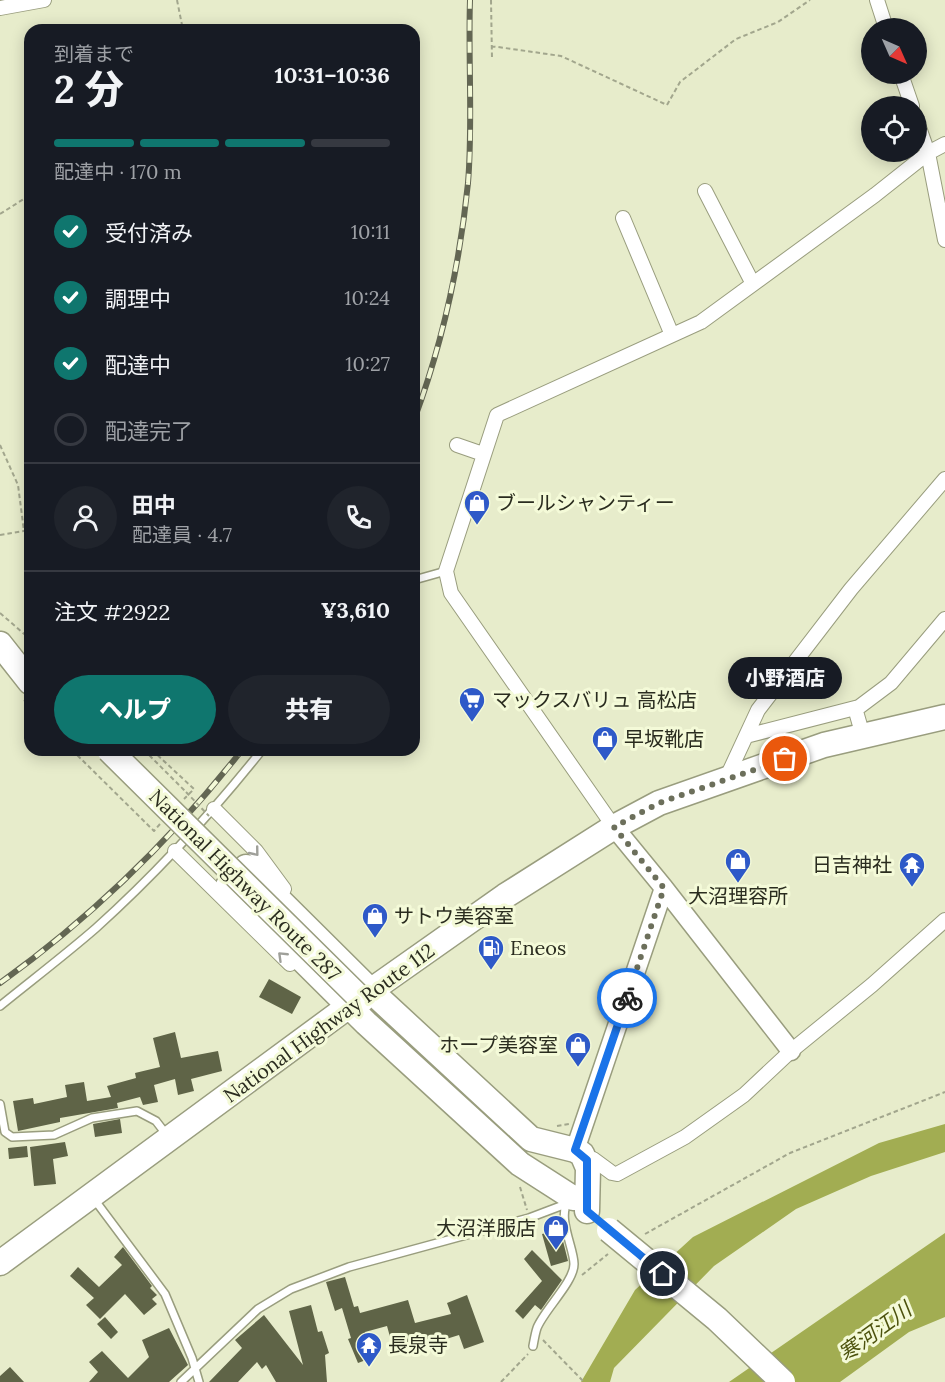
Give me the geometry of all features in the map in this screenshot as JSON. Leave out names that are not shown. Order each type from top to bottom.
[{"type":"highway","points":[[0,640],[24,655]]},
{"type":"highway","points":[[0,640],[24,664]]},
{"type":"highway","points":[[0,640],[24,674]]},
{"type":"highway","name":"National Highway Route 112","points":[[0,1263],[349,1006],[505,897],[614,827],[659,803],[824,745],[945,717]]},
{"type":"highway","points":[[99,756],[349,1006],[520,1164],[575,1204],[581,1155],[531,1139],[371,991],[134,756]]},
{"type":"highway","name":"National Highway Route 287","points":[[115,756],[575,1204],[717,1319],[783,1382]]},
{"type":"street","points":[[0,8],[44,0]]},
{"type":"street","points":[[877,0],[883,18]]},
{"type":"street","points":[[790,1051],[614,827],[451,593],[446,571],[497,415],[701,322],[876,195],[928,153],[945,144]]},
{"type":"street","points":[[927,150],[945,240]]},
{"type":"street","points":[[705,191],[753,284]]},
{"type":"street","points":[[623,218],[672,335]]},
{"type":"street","points":[[457,445],[483,454]]},
{"type":"street","points":[[726,778],[759,710],[795,660],[851,589],[945,479]]},
{"type":"street","points":[[746,736],[855,708],[891,683],[945,619]]},
{"type":"street","points":[[855,708],[863,736]]},
{"type":"street","points":[[212,812],[256,851],[274,879],[345,950],[347,967]]},
{"type":"street","points":[[175,851],[308,982],[317,987],[328,986]]},
{"type":"street","points":[[664,888],[581,1155],[593,1159],[612,1173],[617,1174],[695,1130],[744,1095],[790,1051],[872,985],[945,920]]},
{"type":"lane","points":[[420,578],[446,571]]},
{"type":"lane","points":[[0,1006],[96,928],[212,812],[257,756]]},
{"type":"lane","points":[[0,1104],[5,1132],[12,1137],[54,1135],[92,1118],[137,1111],[156,1121],[169,1140]]},
{"type":"lane","points":[[92,1196],[165,1294],[199,1382]]},
{"type":"lane","points":[[181,1382],[258,1309],[291,1289],[349,1268],[575,1204]]},
{"type":"lane","points":[[533,1346],[536,1329],[570,1276],[574,1264],[567,1234],[575,1204]]},
{"type":"path","points":[[177,0],[182,24]]},
{"type":"path","points":[[491,0],[492,59]]},
{"type":"path","points":[[491,46],[561,56],[667,105],[680,81],[736,39],[778,22],[810,0]]},
{"type":"path","points":[[0,214],[24,199]]},
{"type":"path","points":[[0,445],[18,485],[24,531],[0,535]]},
{"type":"path","points":[[0,613],[24,634]]},
{"type":"path","points":[[150,756],[186,792],[212,812]]},
{"type":"path","points":[[637,1238],[790,1153],[945,1092]]},
{"type":"path","points":[[520,1164],[517,1177],[530,1218]]},
{"type":"path","points":[[577,1279],[599,1258],[608,1253]]},
{"type":"path","points":[[542,1335],[584,1382]]},
{"type":"path","points":[[501,1382],[516,1369],[533,1346]]},
{"type":"water","points":[[945,1124],[945,1152],[871,1176],[796,1209],[714,1266],[614,1368],[610,1382],[581,1382],[635,1290],[693,1237],[879,1143]]},
{"type":"water","name":"寒河江川","points":[[945,1233],[945,1317],[909,1332],[840,1382],[729,1382]]},
{"type":"building","points":[[269,979],[301,997],[292,1014],[259,997]]},
{"type":"building","points":[[175,1032],[181,1058],[218,1051],[222,1071],[191,1079],[194,1091],[178,1095],[175,1079],[154,1085],[158,1102],[143,1105],[140,1097],[117,1103],[118,1108],[60,1118],[60,1122],[18,1131],[13,1101],[33,1098],[34,1104],[67,1097],[65,1085],[84,1082],[87,1101],[111,1097],[107,1086],[136,1078],[135,1073],[160,1067],[153,1038]]},
{"type":"building","points":[[120,1119],[122,1133],[95,1137],[93,1124]]},
{"type":"building","points":[[65,1142],[68,1156],[53,1159],[56,1184],[34,1186],[30,1147]]},
{"type":"building","points":[[27,1146],[28,1157],[9,1159],[8,1148]]},
{"type":"building","points":[[560,1229],[568,1261],[551,1266],[542,1234]]},
{"type":"building","points":[[123,1247],[152,1286],[150,1288],[157,1295],[152,1299],[157,1304],[144,1315],[125,1294],[100,1319],[86,1305],[94,1298],[70,1276],[78,1267],[99,1287],[122,1265],[114,1257]]},
{"type":"building","points":[[532,1250],[562,1280],[541,1310],[535,1305],[523,1319],[515,1311],[542,1281],[524,1259]]},
{"type":"building","points":[[345,1277],[354,1307],[358,1306],[360,1313],[408,1300],[415,1323],[451,1314],[447,1303],[467,1295],[484,1342],[464,1349],[459,1335],[395,1355],[387,1326],[365,1332],[374,1357],[358,1363],[348,1339],[351,1338],[342,1308],[335,1311],[326,1282]]},
{"type":"building","points":[[311,1305],[318,1332],[322,1331],[329,1353],[325,1355],[327,1382],[276,1382],[266,1365],[262,1369],[257,1362],[238,1382],[209,1382],[242,1348],[235,1340],[264,1315],[303,1365],[289,1311]]},
{"type":"building","points":[[105,1317],[118,1332],[111,1339],[97,1324]]},
{"type":"building","points":[[169,1328],[188,1365],[169,1382],[89,1382],[98,1372],[89,1362],[102,1351],[128,1378],[149,1357],[142,1340]]},
{"type":"building","points":[[10,1367],[24,1382],[0,1382],[0,1376]]},
{"type":"railway","points":[[420,403],[441,333],[455,273],[465,213],[470,137],[470,0]]},
{"type":"railway","points":[[0,983],[99,904],[188,815],[237,756]]},
{"type":"way so far","points":[[627,998],[664,888],[614,827],[659,803],[785,759]]},
{"type":"place","name":"ブールシャンティー","points":[[477,526]]},
{"type":"place","name":"マックスバリュ 高松店","points":[[472,723]]},
{"type":"place","name":"小野酒店","points":[[785,759]]},
{"type":"place","name":"早坂靴店","points":[[605,762]]},
{"type":"place","name":"大沼理容所","points":[[738,884]]},
{"type":"place","name":"日吉神社","points":[[912,888]]},
{"type":"place","name":"サトウ美容室","points":[[375,939]]},
{"type":"place","name":"Eneos","points":[[491,971]]},
{"type":"place","name":"ホープ美容室","points":[[578,1068]]},
{"type":"place","name":"大沼洋服店","points":[[556,1251]]},
{"type":"place","name":"長泉寺","points":[[369,1368]]},
{"type":"route","points":[[627,998],[575,1150],[587,1160],[589,1177],[587,1211],[663,1274]]}]
